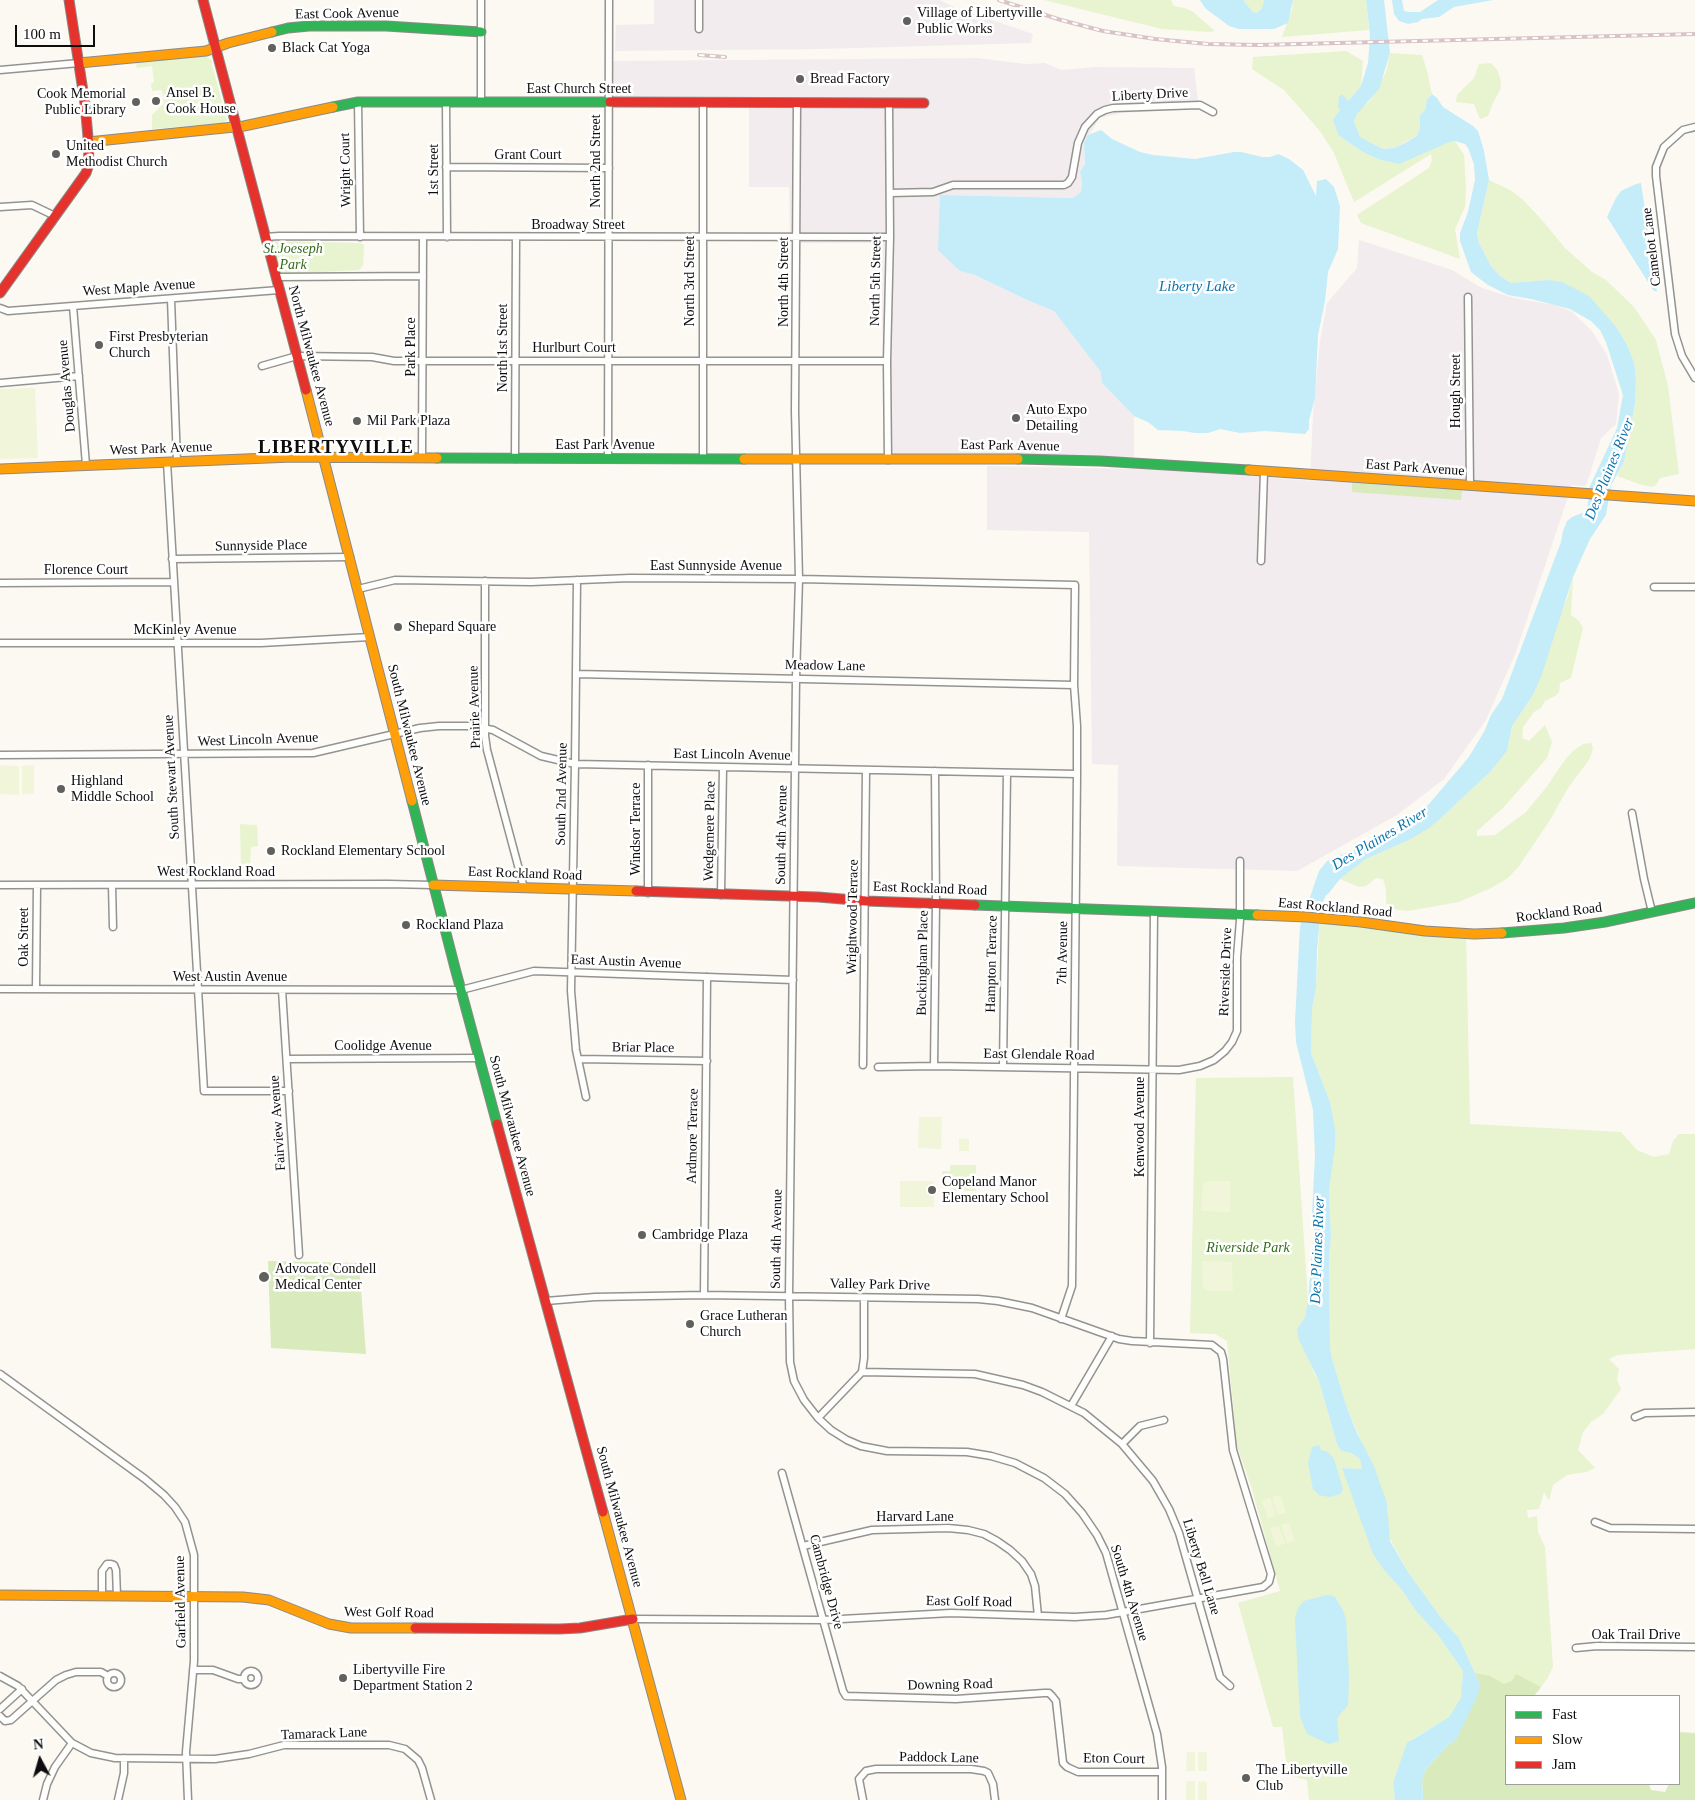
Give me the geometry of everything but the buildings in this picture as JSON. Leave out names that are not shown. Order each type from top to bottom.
[{"type":"main road","points":[[0,293],[86,173],[90,160],[79,62],[69,0]]},
{"type":"main road","name":"North Milwaukee Avenue","points":[[203,0],[324,457]]},
{"type":"main road","name":"East Cook Avenue","points":[[79,62],[206,51],[288,28],[309,26],[386,26],[481,32]]},
{"type":"main road","name":"East Church Street","points":[[88,142],[236,127],[358,102],[924,103]]},
{"type":"main road","name":"East Park Avenue","points":[[324,457],[608,460],[985,458],[1100,460],[1695,502]]},
{"type":"main road","name":"West Park Avenue","points":[[0,469],[324,457]]},
{"type":"main road","name":"South Milwaukee Avenue","points":[[324,457],[433,885],[681,1800]]},
{"type":"main road","name":"East Rockland Road","points":[[433,885],[1289,916],[1334,919],[1425,931]]},
{"type":"main road","name":"Rockland Road","points":[[1425,931],[1474,934],[1516,932],[1582,925],[1695,903]]},
{"type":"main road","name":"West Golf Road","points":[[0,1594],[243,1597],[269,1600],[329,1624],[351,1628],[559,1629],[580,1628],[632,1619]]},
{"type":"street","points":[[481,0],[481,102]]},
{"type":"street","name":"North 2nd Street","points":[[608,460],[609,0]]},
{"type":"street","points":[[698,29],[699,0]]},
{"type":"street","points":[[0,70],[79,62]]},
{"type":"street","name":"Wright Court","points":[[358,102],[360,237]]},
{"type":"street","name":"1st Street","points":[[446,102],[447,237]]},
{"type":"street","name":"North 3rd Street","points":[[702,103],[703,458]]},
{"type":"street","name":"North 4th Street","points":[[797,103],[795,410],[797,460]]},
{"type":"street","name":"North 5th Street","points":[[888,460],[889,103]]},
{"type":"street","name":"Liberty Drive","points":[[890,193],[932,192],[956,186],[1064,185],[1072,177],[1078,143],[1085,126],[1097,114],[1113,108],[1200,105],[1213,112]]},
{"type":"street","name":"Camelot Lane","points":[[1695,127],[1683,130],[1664,147],[1656,167],[1656,176],[1675,334],[1682,356],[1695,378]]},
{"type":"street","name":"Grant Court","points":[[446,167],[609,168]]},
{"type":"street","points":[[0,207],[32,205],[55,216]]},
{"type":"street","name":"Broadway Street","points":[[265,237],[890,237]]},
{"type":"street","name":"Park Place","points":[[422,458],[423,237]]},
{"type":"street","name":"North 1st Street","points":[[514,459],[516,237]]},
{"type":"street","points":[[276,277],[423,276]]},
{"type":"street","name":"West Maple Avenue","points":[[0,308],[8,311],[279,290]]},
{"type":"street","name":"Hough Street","points":[[1468,297],[1470,485]]},
{"type":"street","points":[[171,299],[177,462]]},
{"type":"street","name":"Douglas Avenue","points":[[73,306],[86,465]]},
{"type":"street","name":"Hurlburt Court","points":[[262,366],[297,356],[372,357],[394,361],[887,361]]},
{"type":"street","points":[[0,383],[79,376]]},
{"type":"street","name":"South 4th Avenue","points":[[797,460],[799,580],[796,678],[788,1348],[794,1381],[804,1400],[818,1418],[831,1430],[861,1446],[887,1451],[966,1452],[991,1456],[1015,1463],[1044,1478],[1066,1494],[1097,1535],[1106,1553],[1157,1734],[1162,1772],[1162,1800]]},
{"type":"street","name":"South Stewart Avenue","points":[[167,462],[204,1091],[289,1092]]},
{"type":"street","points":[[1262,561],[1264,472]]},
{"type":"street","name":"Sunnyside Place","points":[[172,560],[350,557]]},
{"type":"street","name":"East Sunnyside Avenue","points":[[358,589],[395,580],[531,582],[630,578],[1075,585]]},
{"type":"street","name":"South 2nd Avenue","points":[[577,580],[571,991],[572,1018],[586,1097]]},
{"type":"street","name":"Prairie Avenue","points":[[485,581],[485,729],[487,750],[524,888]]},
{"type":"street","name":"Florence Court","points":[[0,583],[173,582]]},
{"type":"street","name":"7th Avenue","points":[[1061,1319],[1072,1286],[1077,774],[1077,726],[1074,685],[1075,585]]},
{"type":"street","points":[[1654,587],[1695,587]]},
{"type":"street","name":"McKinley Avenue","points":[[0,643],[261,643],[370,637]]},
{"type":"street","name":"Meadow Lane","points":[[576,674],[1074,685]]},
{"type":"street","name":"East Lincoln Avenue","points":[[395,734],[420,728],[471,726],[500,733],[541,756],[575,764],[1077,774]]},
{"type":"street","name":"West Lincoln Avenue","points":[[0,755],[313,753],[395,734]]},
{"type":"street","name":"Windsor Terrace","points":[[648,765],[648,893]]},
{"type":"street","name":"Wedgemere Place","points":[[722,895],[723,767]]},
{"type":"street","name":"Wrightwood Terrace","points":[[863,1064],[866,770]]},
{"type":"street","name":"Buckingham Place","points":[[934,1066],[935,771]]},
{"type":"street","name":"Hampton Terrace","points":[[1003,1067],[1007,773]]},
{"type":"street","points":[[1632,814],[1652,912]]},
{"type":"street","name":"Riverside Drive","points":[[1200,1066],[1214,1060],[1225,1051],[1237,1031],[1240,861]]},
{"type":"street","name":"West Rockland Road","points":[[0,885],[433,885]]},
{"type":"street","name":"Oak Street","points":[[36,989],[37,885]]},
{"type":"street","points":[[112,885],[113,927]]},
{"type":"street","name":"Kenwood Avenue","points":[[1150,1343],[1154,911]]},
{"type":"street","name":"East Austin Avenue","points":[[461,990],[534,971],[793,980]]},
{"type":"street","name":"Ardmore Terrace","points":[[704,1295],[707,977]]},
{"type":"street","name":"West Austin Avenue","points":[[0,989],[461,990]]},
{"type":"street","name":"Fairview Avenue","points":[[282,990],[299,1255]]},
{"type":"street","name":"Coolidge Avenue","points":[[287,1059],[480,1058]]},
{"type":"street","name":"Briar Place","points":[[579,1059],[706,1061]]},
{"type":"street","name":"East Glendale Road","points":[[878,1067],[934,1066],[1179,1070],[1200,1066]]},
{"type":"street","name":"Valley Park Drive","points":[[546,1301],[594,1297],[704,1295],[991,1300],[1018,1305],[1132,1341],[1207,1344],[1217,1348],[1221,1352],[1223,1359],[1232,1450],[1264,1551]]},
{"type":"street","points":[[818,1418],[862,1372],[864,1298]]},
{"type":"street","points":[[1071,1406],[1112,1336]]},
{"type":"street","name":"Liberty Bell Lane","points":[[862,1372],[975,1374],[1023,1385],[1084,1413],[1122,1444],[1154,1481],[1169,1508],[1179,1532],[1220,1677],[1230,1686]]},
{"type":"street","name":"Garfield Avenue","points":[[0,1374],[145,1479],[164,1495],[185,1522],[194,1555],[195,1597],[193,1670],[186,1759],[188,1800]]},
{"type":"street","points":[[1635,1417],[1645,1413],[1695,1412]]},
{"type":"street","points":[[1122,1444],[1140,1426],[1164,1420]]},
{"type":"street","name":"Cambridge Drive","points":[[782,1473],[845,1698]]},
{"type":"street","points":[[1595,1522],[1610,1528],[1695,1529]]},
{"type":"street","name":"Harvard Lane","points":[[803,1546],[872,1530],[948,1528],[984,1534],[1010,1550],[1031,1574],[1035,1586],[1038,1616]]},
{"type":"street","name":"East Golf Road","points":[[632,1619],[823,1620],[943,1613],[1075,1617],[1123,1612],[1263,1587],[1271,1579],[1264,1551]]},
{"type":"street","points":[[102,1596],[103,1566],[111,1564],[114,1565],[116,1570],[117,1596]]},
{"type":"street","name":"Oak Trail Drive","points":[[1576,1648],[1597,1646],[1695,1648]]},
{"type":"street","points":[[193,1670],[214,1670],[244,1680]]},
{"type":"street","points":[[0,1716],[5,1721],[11,1720],[56,1680],[66,1675],[76,1672],[101,1672],[108,1676]]},
{"type":"street","points":[[0,1676],[9,1679],[22,1689],[72,1743],[55,1768],[43,1800]]},
{"type":"street","points":[[0,1709],[22,1689]]},
{"type":"street","name":"Downing Road","points":[[845,1698],[956,1699],[1054,1693],[1062,1763],[1067,1768]]},
{"type":"street","name":"Tamarack Lane","points":[[72,1743],[91,1754],[102,1756],[186,1759],[231,1758],[295,1744],[389,1744],[412,1753],[418,1760],[431,1800]]},
{"type":"street","points":[[118,1800],[124,1773],[124,1758]]},
{"type":"street","name":"Eton Court","points":[[1067,1768],[1078,1772],[1162,1772]]},
{"type":"street","name":"Paddock Lane","points":[[863,1800],[859,1779],[866,1771],[876,1770],[984,1771],[991,1778],[995,1800]]},
{"type":"shaded area","points":[[654,0],[940,0],[956,8],[1033,34],[1031,43],[820,49],[615,51],[616,25],[654,24]]},
{"type":"shaded area","points":[[977,58],[1025,64],[1045,63],[1061,70],[1095,67],[1194,68],[1199,109],[1121,113],[1100,118],[1084,143],[1085,164],[1080,172],[1082,182],[1081,193],[1073,198],[940,195],[960,271],[975,275],[1054,311],[1102,372],[1102,383],[1134,416],[1134,457],[884,455],[881,243],[790,243],[789,187],[749,187],[749,105],[612,106],[611,61]]},
{"type":"shaded area","points":[[1359,240],[1452,270],[1482,288],[1514,298],[1554,305],[1571,311],[1592,331],[1607,355],[1619,394],[1616,424],[1601,438],[1585,486],[1572,485],[1516,652],[1486,720],[1444,779],[1397,815],[1297,871],[1117,866],[1118,765],[1092,764],[1089,532],[987,530],[987,466],[1180,470],[1310,481],[1313,414],[1320,341],[1327,303],[1357,268]]},
{"type":"green space","points":[[1044,0],[1171,0],[1174,6],[1192,11],[1215,31],[1162,29]]},
{"type":"green space","points":[[1243,0],[1264,0],[1262,8],[1258,13],[1253,12]]},
{"type":"green space","points":[[1293,0],[1366,0],[1369,30],[1282,37],[1292,10]]},
{"type":"green space","points":[[1346,51],[1363,61],[1361,86],[1340,110],[1339,136],[1363,152],[1378,159],[1455,141],[1464,155],[1465,207],[1455,229],[1460,259],[1361,223],[1357,215],[1429,168],[1432,160],[1431,154],[1354,202],[1334,153],[1320,131],[1284,90],[1252,69],[1253,57]]},
{"type":"green space","points":[[1390,53],[1422,55],[1432,94],[1427,100],[1425,110],[1420,115],[1420,127],[1417,136],[1394,148],[1383,149],[1360,137],[1354,121],[1359,110],[1370,101],[1386,72]]},
{"type":"green space","points":[[206,56],[212,61],[227,120],[222,123],[152,129],[152,115],[164,103],[162,90],[152,91],[151,84],[154,82],[152,66],[137,68],[135,59]]},
{"type":"green space","points":[[1491,63],[1498,71],[1501,82],[1500,90],[1488,116],[1480,119],[1474,104],[1456,102],[1457,95],[1474,78],[1479,64]]},
{"type":"green space","points":[[1489,180],[1510,190],[1522,199],[1565,248],[1592,272],[1606,280],[1634,307],[1656,340],[1668,386],[1679,474],[1660,478],[1656,485],[1652,487],[1617,476],[1624,462],[1635,404],[1636,378],[1634,362],[1627,345],[1617,328],[1548,280],[1511,283],[1500,276],[1491,266],[1479,243],[1477,233]]},
{"type":"green space","name":"St.Joeseph Park","points":[[273,241],[361,243],[364,245],[363,265],[359,270],[280,274]]},
{"type":"green space","points":[[35,388],[38,458],[0,459],[0,389]]},
{"type":"green space","points":[[1352,483],[1462,490],[1461,500],[1352,492]]},
{"type":"green space","points":[[1573,577],[1571,615],[1579,621],[1583,628],[1571,678],[1560,683],[1559,692],[1545,701],[1523,727],[1522,738],[1529,741],[1545,725],[1552,742],[1547,758],[1503,808],[1477,831],[1477,836],[1495,835],[1526,812],[1573,751],[1583,744],[1591,743],[1593,749],[1589,760],[1568,788],[1550,820],[1519,866],[1508,878],[1491,888],[1459,902],[1408,911],[1397,910],[1386,903],[1386,889],[1383,879],[1376,878],[1366,886],[1359,887],[1340,879],[1366,859],[1409,840],[1442,817],[1491,771],[1507,751],[1512,726],[1533,695]]},
{"type":"green space","points":[[0,765],[19,766],[19,795],[0,794]]},
{"type":"green space","points":[[34,765],[34,794],[22,794],[22,766]]},
{"type":"green space","points":[[240,824],[257,825],[258,846],[251,847],[250,869],[241,868]]},
{"type":"green space","points":[[1320,918],[1466,934],[1470,1124],[1621,1132],[1637,1150],[1654,1157],[1669,1154],[1673,1141],[1679,1134],[1695,1134],[1695,1349],[1617,1355],[1609,1359],[1619,1369],[1617,1380],[1621,1389],[1603,1414],[1591,1422],[1583,1432],[1578,1450],[1595,1468],[1586,1472],[1567,1475],[1553,1485],[1549,1501],[1544,1492],[1539,1509],[1527,1510],[1528,1518],[1537,1516],[1538,1532],[1545,1547],[1553,1667],[1547,1679],[1535,1695],[1505,1695],[1423,1800],[1480,1684],[1459,1638],[1442,1619],[1408,1572],[1389,1537],[1387,1503],[1346,1405],[1332,1359],[1330,1347],[1329,1257],[1331,1237],[1329,1189],[1330,1102],[1311,1053],[1312,1009],[1316,988]]},
{"type":"green space","name":"Riverside Park","points":[[1293,1077],[1308,1300],[1305,1317],[1297,1329],[1319,1381],[1337,1444],[1341,1451],[1351,1453],[1360,1459],[1362,1469],[1342,1468],[1384,1570],[1402,1590],[1416,1611],[1438,1635],[1463,1671],[1462,1698],[1449,1717],[1414,1738],[1402,1759],[1393,1783],[1395,1800],[1309,1800],[1307,1780],[1291,1776],[1287,1769],[1282,1727],[1273,1727],[1238,1603],[1280,1591],[1252,1489],[1237,1446],[1227,1341],[1215,1334],[1190,1333],[1196,1078]]},
{"type":"green space","points":[[919,1117],[942,1117],[941,1149],[918,1148]]},
{"type":"green space","points":[[959,1138],[969,1139],[969,1151],[959,1151]]},
{"type":"green space","points":[[950,1165],[976,1165],[976,1191],[950,1191],[950,1179],[942,1179],[942,1171],[950,1171]]},
{"type":"green space","points":[[900,1181],[934,1181],[934,1207],[900,1207]]},
{"type":"green space","points":[[1207,1181],[1230,1181],[1230,1212],[1201,1211],[1203,1184]]},
{"type":"green space","points":[[268,1261],[359,1263],[366,1354],[271,1348]]},
{"type":"green space","points":[[1202,1261],[1232,1262],[1233,1291],[1207,1291],[1203,1287]]},
{"type":"green space","points":[[1281,1495],[1286,1513],[1278,1515],[1272,1497]]},
{"type":"green space","points":[[1270,1498],[1276,1516],[1268,1519],[1262,1501]]},
{"type":"green space","points":[[1289,1523],[1295,1541],[1287,1543],[1281,1525]]},
{"type":"green space","points":[[1279,1526],[1285,1544],[1276,1546],[1270,1528]]},
{"type":"green space","points":[[1475,1673],[1490,1676],[1504,1684],[1512,1681],[1516,1674],[1541,1687],[1535,1695],[1505,1695],[1505,1785],[1649,1785],[1651,1790],[1665,1792],[1668,1785],[1680,1785],[1680,1732],[1695,1733],[1695,1800],[1423,1800],[1422,1780],[1426,1769],[1448,1745],[1456,1740],[1480,1684]]},
{"type":"green space","points":[[1187,1752],[1195,1752],[1195,1771],[1186,1771]]},
{"type":"green space","points":[[1198,1752],[1207,1752],[1207,1771],[1198,1771]]},
{"type":"green space","points":[[1186,1781],[1195,1781],[1195,1800],[1186,1800]]},
{"type":"green space","points":[[1198,1781],[1207,1782],[1207,1800],[1198,1800]]},
{"type":"water","points":[[1200,0],[1243,0],[1253,12],[1257,13],[1262,8],[1264,0],[1293,0],[1288,23],[1274,29],[1239,29],[1229,26],[1205,8]]},
{"type":"water","name":"Des Plaines River","points":[[1366,0],[1384,0],[1390,53],[1379,89],[1357,114],[1354,121],[1360,137],[1383,149],[1394,148],[1417,136],[1420,127],[1420,115],[1425,110],[1427,100],[1432,94],[1443,107],[1473,126],[1478,131],[1484,151],[1489,180],[1477,233],[1479,243],[1491,266],[1500,276],[1511,283],[1548,280],[1562,282],[1589,296],[1617,328],[1627,345],[1634,362],[1636,378],[1635,404],[1624,462],[1611,485],[1606,515],[1590,539],[1573,577],[1542,674],[1533,695],[1512,726],[1507,751],[1491,771],[1429,828],[1409,840],[1366,859],[1340,879],[1326,895],[1321,905],[1316,988],[1312,1009],[1311,1053],[1330,1102],[1335,1129],[1335,1146],[1329,1189],[1331,1237],[1329,1257],[1330,1347],[1332,1359],[1346,1405],[1357,1433],[1374,1466],[1387,1503],[1390,1541],[1408,1572],[1442,1619],[1459,1638],[1480,1684],[1478,1695],[1456,1740],[1448,1745],[1426,1769],[1422,1780],[1423,1800],[1395,1800],[1393,1783],[1407,1743],[1449,1717],[1461,1698],[1463,1671],[1438,1635],[1416,1611],[1373,1554],[1342,1468],[1362,1469],[1360,1459],[1351,1453],[1341,1451],[1337,1444],[1319,1381],[1299,1340],[1297,1329],[1305,1317],[1308,1300],[1314,1231],[1312,1214],[1315,1156],[1313,1110],[1296,1042],[1295,1022],[1300,926],[1319,871],[1327,861],[1386,836],[1407,823],[1429,804],[1469,757],[1485,730],[1491,715],[1502,699],[1561,542],[1567,521],[1587,511],[1590,486],[1617,428],[1623,395],[1606,342],[1600,330],[1591,321],[1570,309],[1508,295],[1488,285],[1471,272],[1460,241],[1460,233],[1468,212],[1475,180],[1474,164],[1465,144],[1455,141],[1447,143],[1399,164],[1378,159],[1363,152],[1339,136],[1333,120],[1340,110],[1338,107],[1339,97],[1342,94],[1348,101],[1361,86],[1368,63],[1370,35]]},
{"type":"water","points":[[1392,0],[1402,0],[1404,11],[1420,12],[1438,0],[1493,0],[1454,7],[1439,17],[1422,19],[1408,24],[1399,21],[1394,14]]},
{"type":"water","name":"Liberty Lake","points":[[1101,130],[1112,139],[1140,152],[1153,155],[1195,159],[1234,152],[1262,157],[1278,154],[1289,159],[1303,170],[1316,196],[1317,181],[1326,179],[1334,187],[1340,206],[1338,249],[1328,272],[1325,301],[1318,335],[1315,398],[1309,420],[1309,429],[1305,434],[1265,431],[1240,433],[1220,429],[1208,433],[1158,430],[1148,422],[1134,416],[1102,383],[1101,372],[1054,311],[975,275],[960,271],[938,250],[940,195],[1073,198],[1081,192],[1080,172],[1085,164],[1084,143],[1088,135]]},
{"type":"water","points":[[1641,183],[1657,292],[1653,290],[1607,217],[1621,191]]},
{"type":"water","points":[[1319,1445],[1321,1450],[1328,1452],[1334,1459],[1343,1489],[1340,1494],[1329,1497],[1319,1495],[1313,1489],[1308,1463],[1312,1447]]},
{"type":"water","points":[[1327,1595],[1334,1596],[1343,1610],[1346,1619],[1349,1675],[1348,1705],[1337,1718],[1339,1741],[1329,1744],[1307,1734],[1300,1716],[1295,1619],[1298,1608],[1304,1601]]},
{"type":"railway","points":[[999,0],[1103,31],[1155,39],[1208,44],[1259,45],[1695,34]]},
{"type":"railway","points":[[699,55],[725,57]]},
{"type":"traffic: fast","points":[[272,32],[309,26],[386,26],[481,32]]},
{"type":"traffic: fast","points":[[333,107],[358,102],[610,102]]},
{"type":"traffic: fast","points":[[437,458],[744,459]]},
{"type":"traffic: fast","points":[[1018,459],[1100,461],[1249,470]]},
{"type":"traffic: fast","points":[[412,801],[497,1124]]},
{"type":"traffic: fast","points":[[1502,933],[1564,928],[1605,922],[1695,903]]},
{"type":"traffic: fast","points":[[975,905],[1257,915]]},
{"type":"traffic: slow","points":[[79,63],[206,51],[228,43],[272,32]]},
{"type":"traffic: slow","points":[[88,142],[244,126],[333,107]]},
{"type":"traffic: slow","points":[[306,390],[412,801]]},
{"type":"traffic: slow","points":[[0,469],[293,457],[437,458]]},
{"type":"traffic: slow","points":[[744,459],[1018,459]]},
{"type":"traffic: slow","points":[[1249,470],[1695,501]]},
{"type":"traffic: slow","points":[[433,885],[636,891]]},
{"type":"traffic: slow","points":[[1257,915],[1361,922],[1425,931],[1474,934],[1502,933]]},
{"type":"traffic: slow","points":[[603,1512],[681,1800]]},
{"type":"traffic: slow","points":[[0,1595],[243,1597],[269,1600],[329,1624],[351,1628],[415,1628]]},
{"type":"traffic: jam","points":[[0,293],[86,173],[88,167],[89,148],[85,104],[69,0]]},
{"type":"traffic: jam","points":[[203,0],[306,390]]},
{"type":"traffic: jam","points":[[610,102],[924,103]]},
{"type":"traffic: jam","points":[[636,891],[818,897],[866,901],[975,905]]},
{"type":"traffic: jam","points":[[497,1124],[603,1512]]},
{"type":"traffic: jam","points":[[415,1628],[559,1629],[580,1628],[633,1619]]},
{"type":"place","name":"Village of Libertyville Public Works","points":[[907,21]]},
{"type":"place","name":"Black Cat Yoga","points":[[272,48]]},
{"type":"place","name":"Bread Factory","points":[[800,79]]},
{"type":"place","name":"Ansel B. Cook House","points":[[156,101]]},
{"type":"place","name":"Cook Memorial Public Library","points":[[136,102]]},
{"type":"place","name":"United Methodist Church","points":[[56,154]]},
{"type":"place","name":"First Presbyterian Church","points":[[99,345]]},
{"type":"place","name":"Auto Expo Detailing","points":[[1016,418]]},
{"type":"place","name":"Mil Park Plaza","points":[[357,421]]},
{"type":"place","name":"Shepard Square","points":[[398,627]]},
{"type":"place","name":"Highland Middle School","points":[[61,789]]},
{"type":"place","name":"Rockland Elementary School","points":[[271,851]]},
{"type":"place","name":"Rockland Plaza","points":[[406,925]]},
{"type":"place","name":"Copeland Manor Elementary School","points":[[932,1190]]},
{"type":"place","name":"Cambridge Plaza","points":[[642,1235]]},
{"type":"place","name":"Advocate Condell Medical Center","points":[[264,1277]]},
{"type":"place","name":"Grace Lutheran Church","points":[[690,1324]]},
{"type":"place","name":"Libertyville Fire Department Station 2","points":[[343,1678]]},
{"type":"place","name":"The Libertyville Club","points":[[1246,1778]]},
{"type":"district","name":"LIBERTYVILLE","points":[[336,448]]}]
